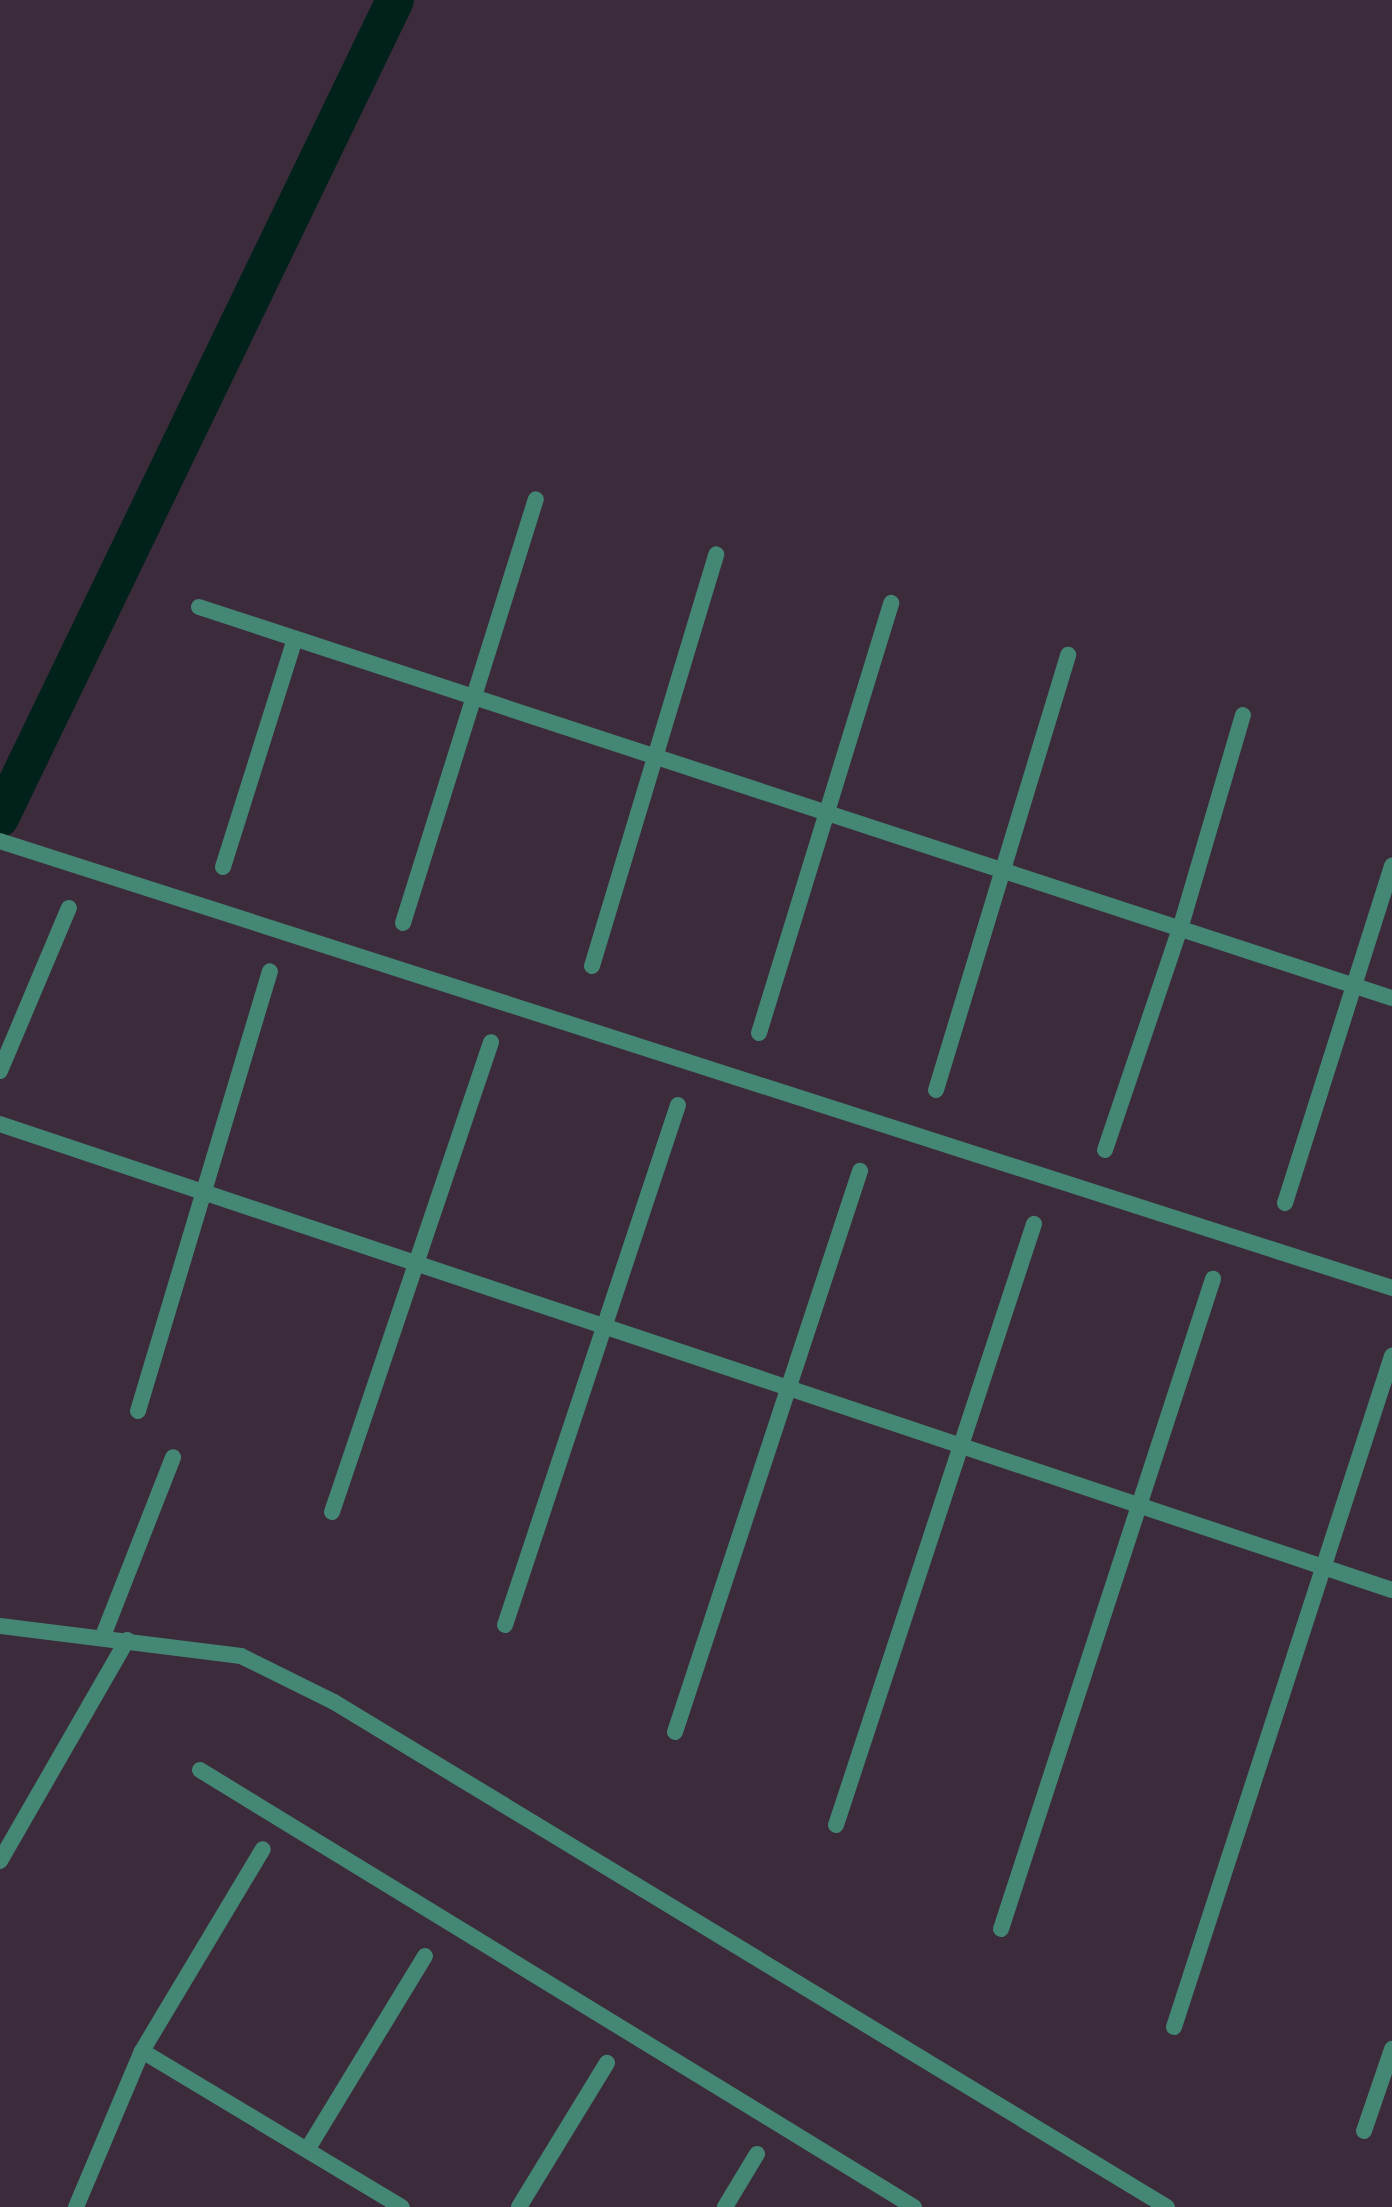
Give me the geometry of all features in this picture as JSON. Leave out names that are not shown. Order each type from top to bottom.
[{"type":"street","points":[[403,923],[536,499]]},
{"type":"street","points":[[592,966],[716,554]]},
{"type":"street","points":[[759,1033],[829,814],[891,603]]},
{"type":"street","points":[[199,607],[1392,998]]},
{"type":"street","points":[[223,867],[295,639]]},
{"type":"street","points":[[936,1090],[1005,871],[1068,655]]},
{"type":"street","points":[[1105,1150],[1180,929],[1243,715]]},
{"type":"street","points":[[0,841],[1392,1288]]},
{"type":"street","points":[[1285,1203],[1392,866]]},
{"type":"street","points":[[0,1071],[69,908]]},
{"type":"street","points":[[138,1411],[270,971]]},
{"type":"street","points":[[332,1512],[491,1042]]},
{"type":"street","points":[[505,1625],[608,1326],[678,1105]]},
{"type":"street","points":[[0,1124],[205,1190],[1392,1590]]},
{"type":"street","points":[[675,1732],[791,1388],[860,1171]]},
{"type":"street","points":[[836,1825],[1034,1224]]},
{"type":"street","points":[[1001,1929],[1142,1506],[1213,1279]]},
{"type":"street","points":[[1174,2027],[1392,1356]]},
{"type":"street","points":[[103,1636],[173,1457]]},
{"type":"street","points":[[0,1626],[103,1636],[241,1656],[334,1702],[1167,2207]]},
{"type":"street","points":[[0,1861],[127,1640]]},
{"type":"street","points":[[200,1770],[914,2207]]},
{"type":"street","points":[[76,2207],[142,2051],[263,1849]]},
{"type":"street","points":[[307,2150],[425,1956]]},
{"type":"street","points":[[1364,2131],[1392,2049]]},
{"type":"street","points":[[142,2051],[402,2207]]},
{"type":"street","points":[[519,2207],[607,2063]]},
{"type":"street","points":[[725,2207],[757,2154]]},
{"type":"waterway","points":[[0,818],[395,0]]}]
